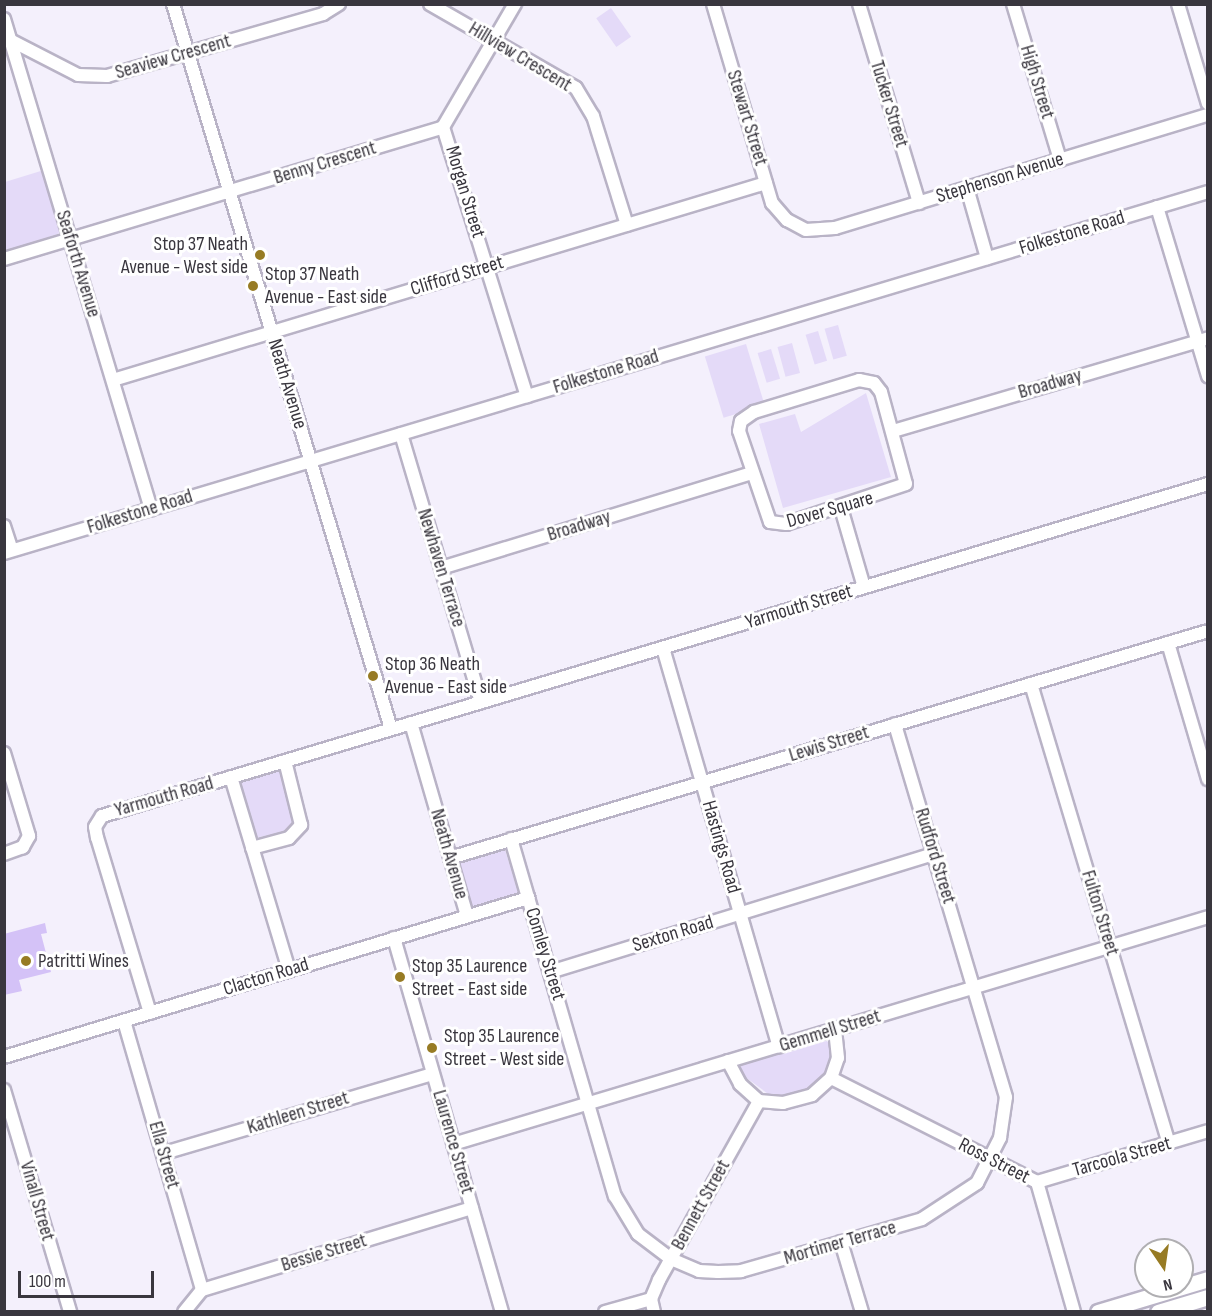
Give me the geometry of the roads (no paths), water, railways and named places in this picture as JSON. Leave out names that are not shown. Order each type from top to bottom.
[{"type":"main road","points":[[1102,1311],[1208,1279]]},
{"type":"main road","points":[[1158,1311],[1208,1297]]},
{"type":"street","name":"Neath Avenue","points":[[173,4],[391,729]]},
{"type":"street","name":"Seaview Crescent","points":[[8,41],[36,57],[85,77],[116,74],[323,14],[339,4]]},
{"type":"street","name":"Hillview Crescent","points":[[430,4],[558,76],[582,96],[593,116],[627,225]]},
{"type":"street","points":[[443,127],[515,4]]},
{"type":"street","name":"Stewart Street","points":[[712,4],[772,203],[793,224]]},
{"type":"street","name":"Tucker Street","points":[[859,4],[919,203]]},
{"type":"street","name":"High Street","points":[[1013,4],[1060,159]]},
{"type":"street","points":[[1178,4],[1208,104]]},
{"type":"street","name":"Seaforth Avenue","points":[[4,18],[8,41],[71,240],[151,509]]},
{"type":"street","name":"Stephenson Avenue","points":[[793,224],[826,230],[1208,115]]},
{"type":"street","name":"Benny Crescent","points":[[4,259],[443,127]]},
{"type":"street","name":"Morgan Street","points":[[443,127],[527,396]]},
{"type":"street","name":"Clifford Street","points":[[113,380],[766,183]]},
{"type":"street","points":[[967,188],[987,258]]},
{"type":"street","name":"Folkestone Road","points":[[8,552],[1208,192]]},
{"type":"street","points":[[1157,207],[1202,339],[1208,376]]},
{"type":"street","name":"Broadway","points":[[893,431],[1202,339]]},
{"type":"street","name":"Dover Square","points":[[859,380],[874,384],[881,392],[906,484],[841,508],[775,525],[766,518],[752,473],[739,431],[747,416],[859,380]]},
{"type":"street","name":"Newhaven Terrace","points":[[401,434],[481,702]]},
{"type":"street","name":"Broadway","points":[[441,568],[752,473]]},
{"type":"street","name":"Yarmouth Street","points":[[391,729],[1208,484]]},
{"type":"street","points":[[841,508],[864,587]]},
{"type":"street","points":[[4,526],[8,552]]},
{"type":"street","name":"Lewis Street","points":[[450,858],[1208,631]]},
{"type":"street","points":[[1168,643],[1208,779]]},
{"type":"street","name":"Hastings Road","points":[[663,648],[779,1046]]},
{"type":"street","name":"Fulton Street","points":[[1031,684],[1169,1143]]},
{"type":"street","name":"Neath Avenue","points":[[411,723],[467,916]]},
{"type":"street","name":"Rudford Street","points":[[895,724],[974,987]]},
{"type":"street","name":"Yarmouth Road","points":[[150,1013],[97,838],[96,822],[106,814],[391,729]]},
{"type":"street","points":[[4,854],[23,847],[29,836],[5,759]]},
{"type":"street","points":[[252,848],[289,838],[301,825],[285,761]]},
{"type":"street","points":[[231,777],[289,970]]},
{"type":"street","name":"Comley Street","points":[[511,839],[590,1103]]},
{"type":"street","name":"Sexton Road","points":[[550,972],[934,854]]},
{"type":"street","name":"Clacton Road","points":[[4,1057],[528,898]]},
{"type":"street","name":"Gemmell Street","points":[[453,1144],[1208,917]]},
{"type":"street","name":"Laurence Street","points":[[394,938],[502,1311]]},
{"type":"street","name":"Mortimer Terrace","points":[[590,1103],[621,1210],[638,1234],[671,1259],[699,1271],[741,1271],[922,1219],[953,1203],[977,1183],[992,1160],[1005,1120],[1006,1097],[974,987]]},
{"type":"street","name":"Ella Street","points":[[124,1021],[202,1290]]},
{"type":"street","points":[[728,1062],[740,1084],[759,1101],[783,1103],[812,1095],[831,1078],[838,1058],[835,1029]]},
{"type":"street","name":"Kathleen Street","points":[[164,1153],[433,1074]]},
{"type":"street","name":"Ross Street","points":[[831,1078],[1036,1182],[1074,1311]]},
{"type":"street","name":"Vinall Street","points":[[4,1090],[70,1311]]},
{"type":"street","name":"Bennett Street","points":[[653,1305],[671,1259],[759,1101]]},
{"type":"street","name":"Tarcoola Street","points":[[1036,1182],[1208,1131]]},
{"type":"street","name":"Bessie Street","points":[[202,1290],[472,1208]]},
{"type":"street","points":[[841,1242],[862,1311]]},
{"type":"street","points":[[184,1311],[202,1290]]},
{"type":"street","points":[[605,1311],[653,1305]]},
{"type":"place","name":"Stop 37 Neath Avenue - West side","points":[[260,255]]},
{"type":"place","name":"Stop 37 Neath Avenue - East side","points":[[253,286]]},
{"type":"place","name":"Stop 36 Neath Avenue - East side","points":[[373,676]]},
{"type":"place","name":"Patritti Wines","points":[[26,961]]},
{"type":"place","name":"Stop 35 Laurence Street - East side","points":[[400,977]]},
{"type":"place","name":"Stop 35 Laurence Street - West side","points":[[432,1048]]}]
